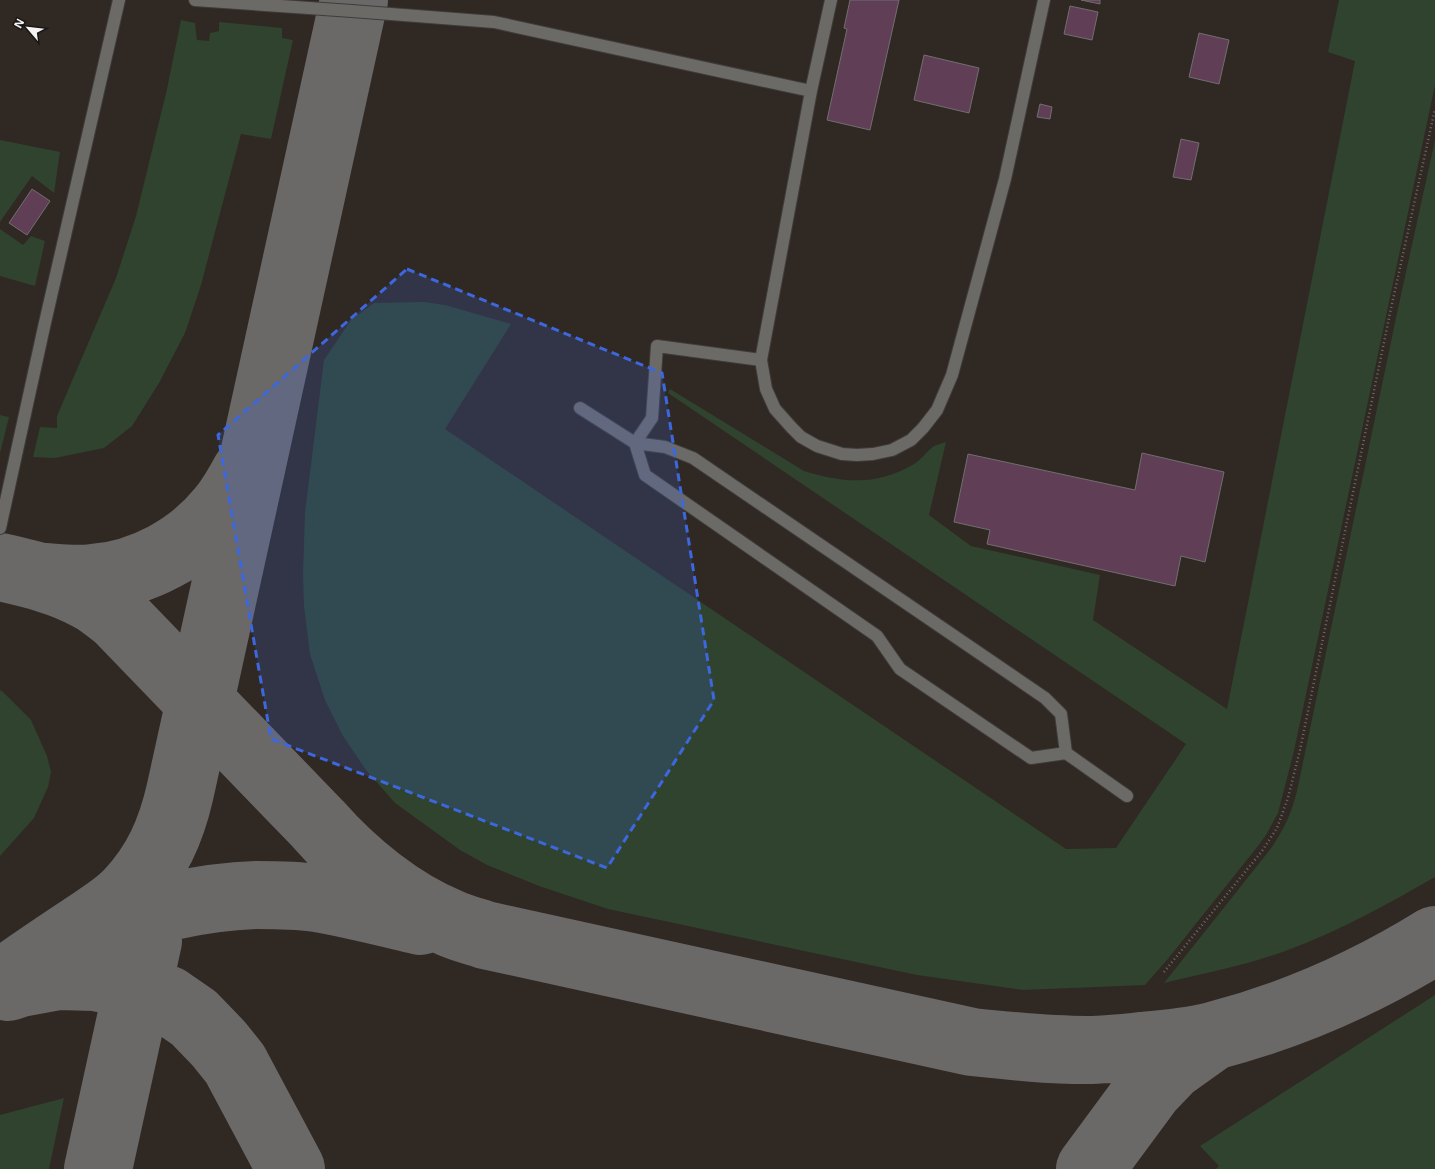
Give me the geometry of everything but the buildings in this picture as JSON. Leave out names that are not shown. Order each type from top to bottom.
[{"type":"lane","points":[[0,528],[44,327],[119,0]]},
{"type":"lane","points":[[195,0],[352,10],[494,22],[812,91]]},
{"type":"lane","points":[[831,0],[812,91],[761,360],[766,389],[775,409],[792,428],[802,437],[817,446],[842,454],[857,455],[873,454],[892,450],[911,440],[923,428],[937,410],[952,375],[1005,179],[1044,0]]},
{"type":"lane","points":[[635,443],[652,418],[657,346],[761,360]]},
{"type":"lane","points":[[580,408],[635,443],[665,447],[693,458],[1046,698],[1061,714],[1066,753]]},
{"type":"lane","points":[[635,443],[645,475],[878,636],[900,669],[1031,758],[1066,753],[1127,796]]},
{"type":"path","points":[[1164,972],[1262,851],[1277,828],[1288,798],[1301,743],[1390,313],[1435,109]]},
{"type":"highlighted area","points":[[407,269],[662,373],[714,700],[607,868],[271,739],[218,435]]},
{"type":"shaded area","points":[[0,0],[1435,0],[1435,1169],[0,1169]]},
{"type":"green space","points":[[1339,0],[1435,0],[1435,85],[1294,751],[1278,813],[1258,846],[1167,960],[1145,985],[1023,990],[917,975],[608,909],[539,886],[487,865],[460,850],[395,803],[366,770],[343,736],[325,700],[310,654],[304,606],[303,574],[305,513],[324,360],[351,320],[374,303],[424,302],[445,305],[511,324],[445,429],[1066,849],[1116,848],[1186,744],[668,393],[670,389],[804,471],[832,478],[860,480],[887,476],[914,464],[934,446],[946,442],[929,515],[971,546],[1100,575],[1093,620],[1227,709],[1355,61],[1328,52]]},
{"type":"green space","points":[[181,20],[195,23],[197,40],[209,41],[210,33],[219,31],[219,22],[282,28],[282,38],[293,40],[271,139],[241,134],[201,285],[185,333],[159,383],[132,426],[104,448],[55,458],[33,457],[40,427],[57,428],[57,416],[116,278],[136,216],[167,89]]},
{"type":"green space","points":[[0,140],[60,152],[54,193],[32,176],[0,222]]},
{"type":"green space","points":[[1435,140],[1435,877],[1345,926],[1307,943],[1242,964],[1164,983],[1272,847],[1290,814],[1297,791],[1397,313]]},
{"type":"green space","points":[[0,229],[23,245],[31,236],[45,241],[35,286],[0,276]]},
{"type":"green space","points":[[0,415],[9,417],[0,453]]},
{"type":"green space","points":[[0,690],[31,720],[47,756],[51,772],[48,787],[34,818],[0,856]]},
{"type":"green space","points":[[1435,995],[1435,1169],[1216,1169],[1219,1166],[1200,1146]]},
{"type":"green space","points":[[64,1098],[49,1169],[0,1169],[0,1115]]},
{"type":"taxiway","points":[[0,984],[118,904],[148,870],[162,846],[172,820],[180,792],[354,0]]},
{"type":"taxiway","points":[[44,577],[68,579],[93,578],[129,571],[164,557],[196,536],[210,523],[229,500],[246,471]]},
{"type":"taxiway","points":[[0,567],[57,582],[79,591],[104,606],[118,617],[346,854],[362,868],[396,893],[432,915],[485,935],[972,1042],[1043,1049],[1072,1050],[1114,1049],[1168,1044],[1204,1038],[1243,1028],[1328,997],[1382,971],[1435,940]]},
{"type":"taxiway","points":[[93,931],[133,917],[173,906],[235,896],[256,895],[316,898],[420,921]]},
{"type":"taxiway","points":[[98,1169],[148,941]]},
{"type":"taxiway","points":[[8,987],[20,983],[58,976],[95,977],[127,983],[168,1000],[194,1018],[219,1044],[235,1064],[291,1169]]},
{"type":"taxiway","points":[[1090,1169],[1149,1089],[1171,1066],[1213,1036]]}]
